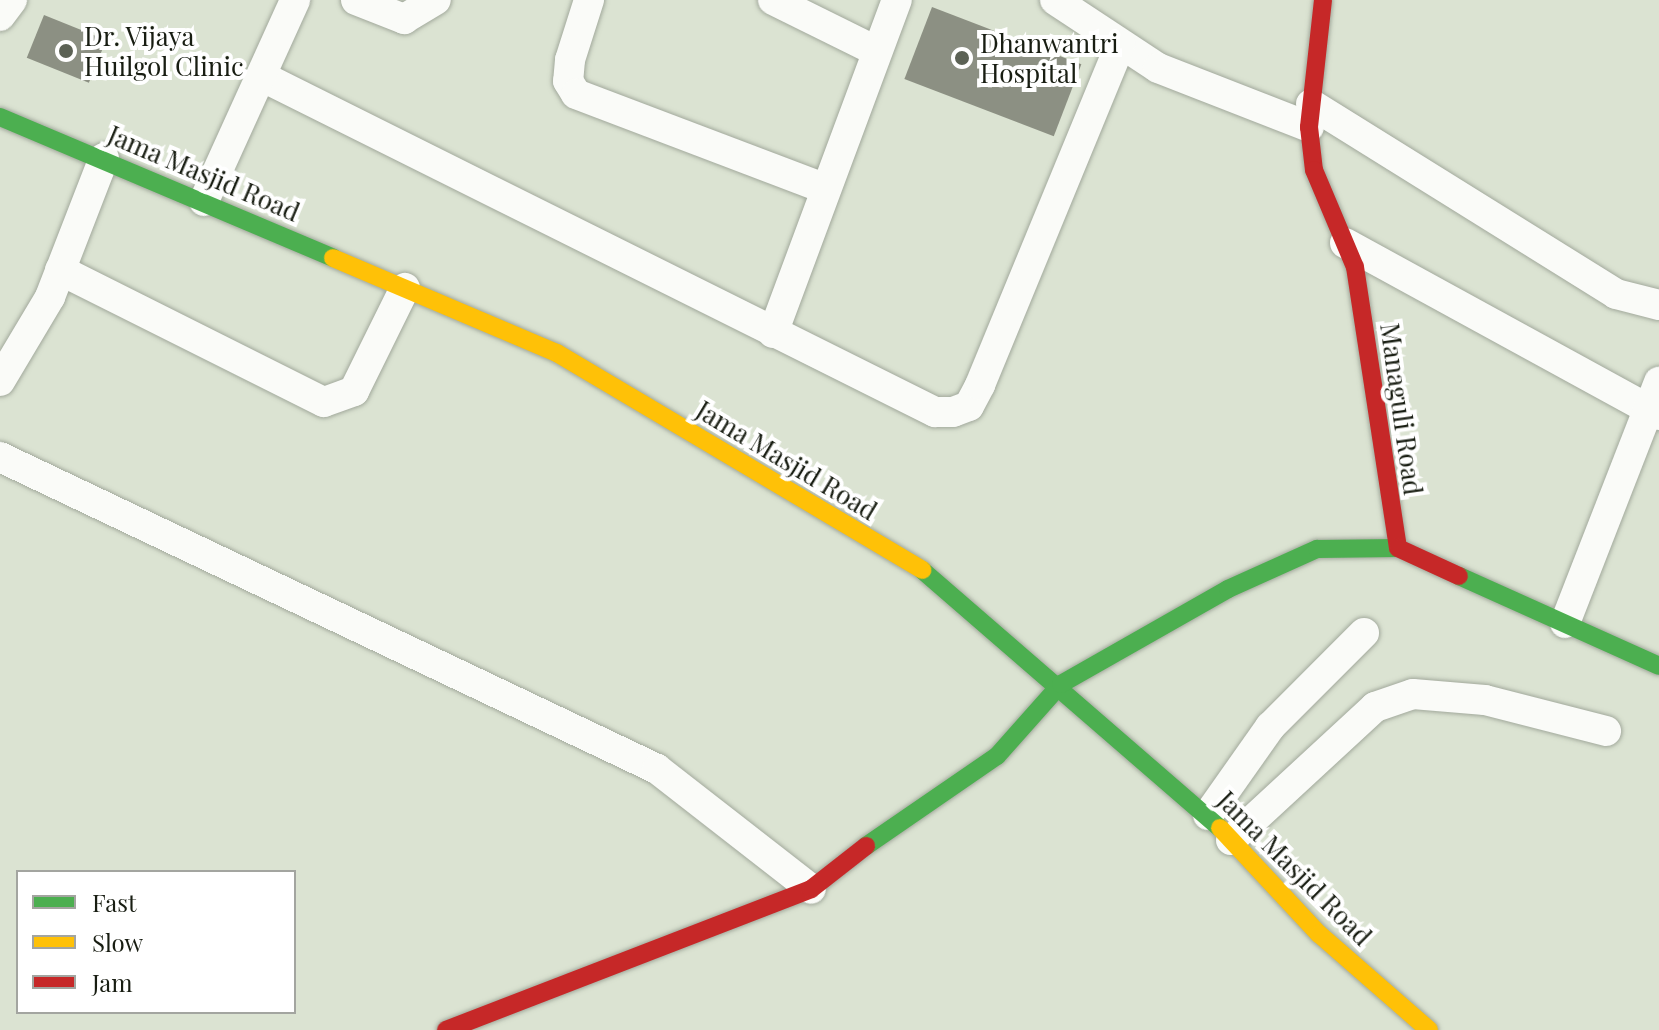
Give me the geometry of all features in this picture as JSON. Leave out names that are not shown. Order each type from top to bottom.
[{"type":"street","points":[[0,16],[12,0]]},
{"type":"street","points":[[204,201],[265,78],[295,0]]},
{"type":"street","points":[[356,0],[404,19],[436,0]]},
{"type":"street","points":[[589,0],[570,60],[568,81],[576,94],[826,189]]},
{"type":"street","points":[[773,0],[876,51]]},
{"type":"street","points":[[773,333],[897,0]]},
{"type":"street","name":"Managuli Road","points":[[1323,0],[1310,115],[1314,170],[1355,267],[1398,548]]},
{"type":"street","points":[[1068,4],[1120,45],[1158,68],[1310,115],[1616,294],[1659,305]]},
{"type":"street","points":[[265,78],[710,294],[773,333],[935,412],[969,406],[1120,45]]},
{"type":"street","name":"Jama Masjid Road","points":[[0,117],[104,158],[557,353],[921,569],[1061,684],[1208,815],[1319,934],[1429,1030]]},
{"type":"street","points":[[0,381],[60,270],[104,158]]},
{"type":"street","points":[[1345,243],[1655,402],[1565,623]]},
{"type":"street","points":[[60,270],[324,402],[354,391],[405,288]]},
{"type":"street","points":[[0,457],[657,769],[811,889]]},
{"type":"street","points":[[446,1030],[811,889],[913,809],[997,756],[1061,684],[1317,549],[1398,548],[1659,666]]},
{"type":"street","points":[[1208,815],[1270,727],[1364,633]]},
{"type":"street","points":[[1231,840],[1375,707],[1413,694],[1485,700],[1606,731]]},
{"type":"building","points":[[932,7],[1081,64],[1054,136],[904,79]]},
{"type":"building","points":[[44,15],[106,40],[89,83],[27,58]]},
{"type":"traffic: fast","points":[[0,117],[333,258]]},
{"type":"traffic: fast","points":[[866,846],[997,756],[1061,684],[1228,589],[1317,549],[1398,548]]},
{"type":"traffic: fast","points":[[922,570],[1220,828]]},
{"type":"traffic: fast","points":[[1459,576],[1659,666]]},
{"type":"traffic: slow","points":[[333,258],[557,353],[922,570]]},
{"type":"traffic: slow","points":[[1220,828],[1319,934],[1429,1030]]},
{"type":"traffic: jam","points":[[1323,0],[1309,127],[1314,170],[1355,267],[1398,548],[1459,576]]},
{"type":"traffic: jam","points":[[446,1030],[811,889],[866,846]]},
{"type":"place","name":"Dr. Vijaya Huilgol Clinic","points":[[66,51]]},
{"type":"place","name":"Dhanwantri Hospital","points":[[962,58]]}]
